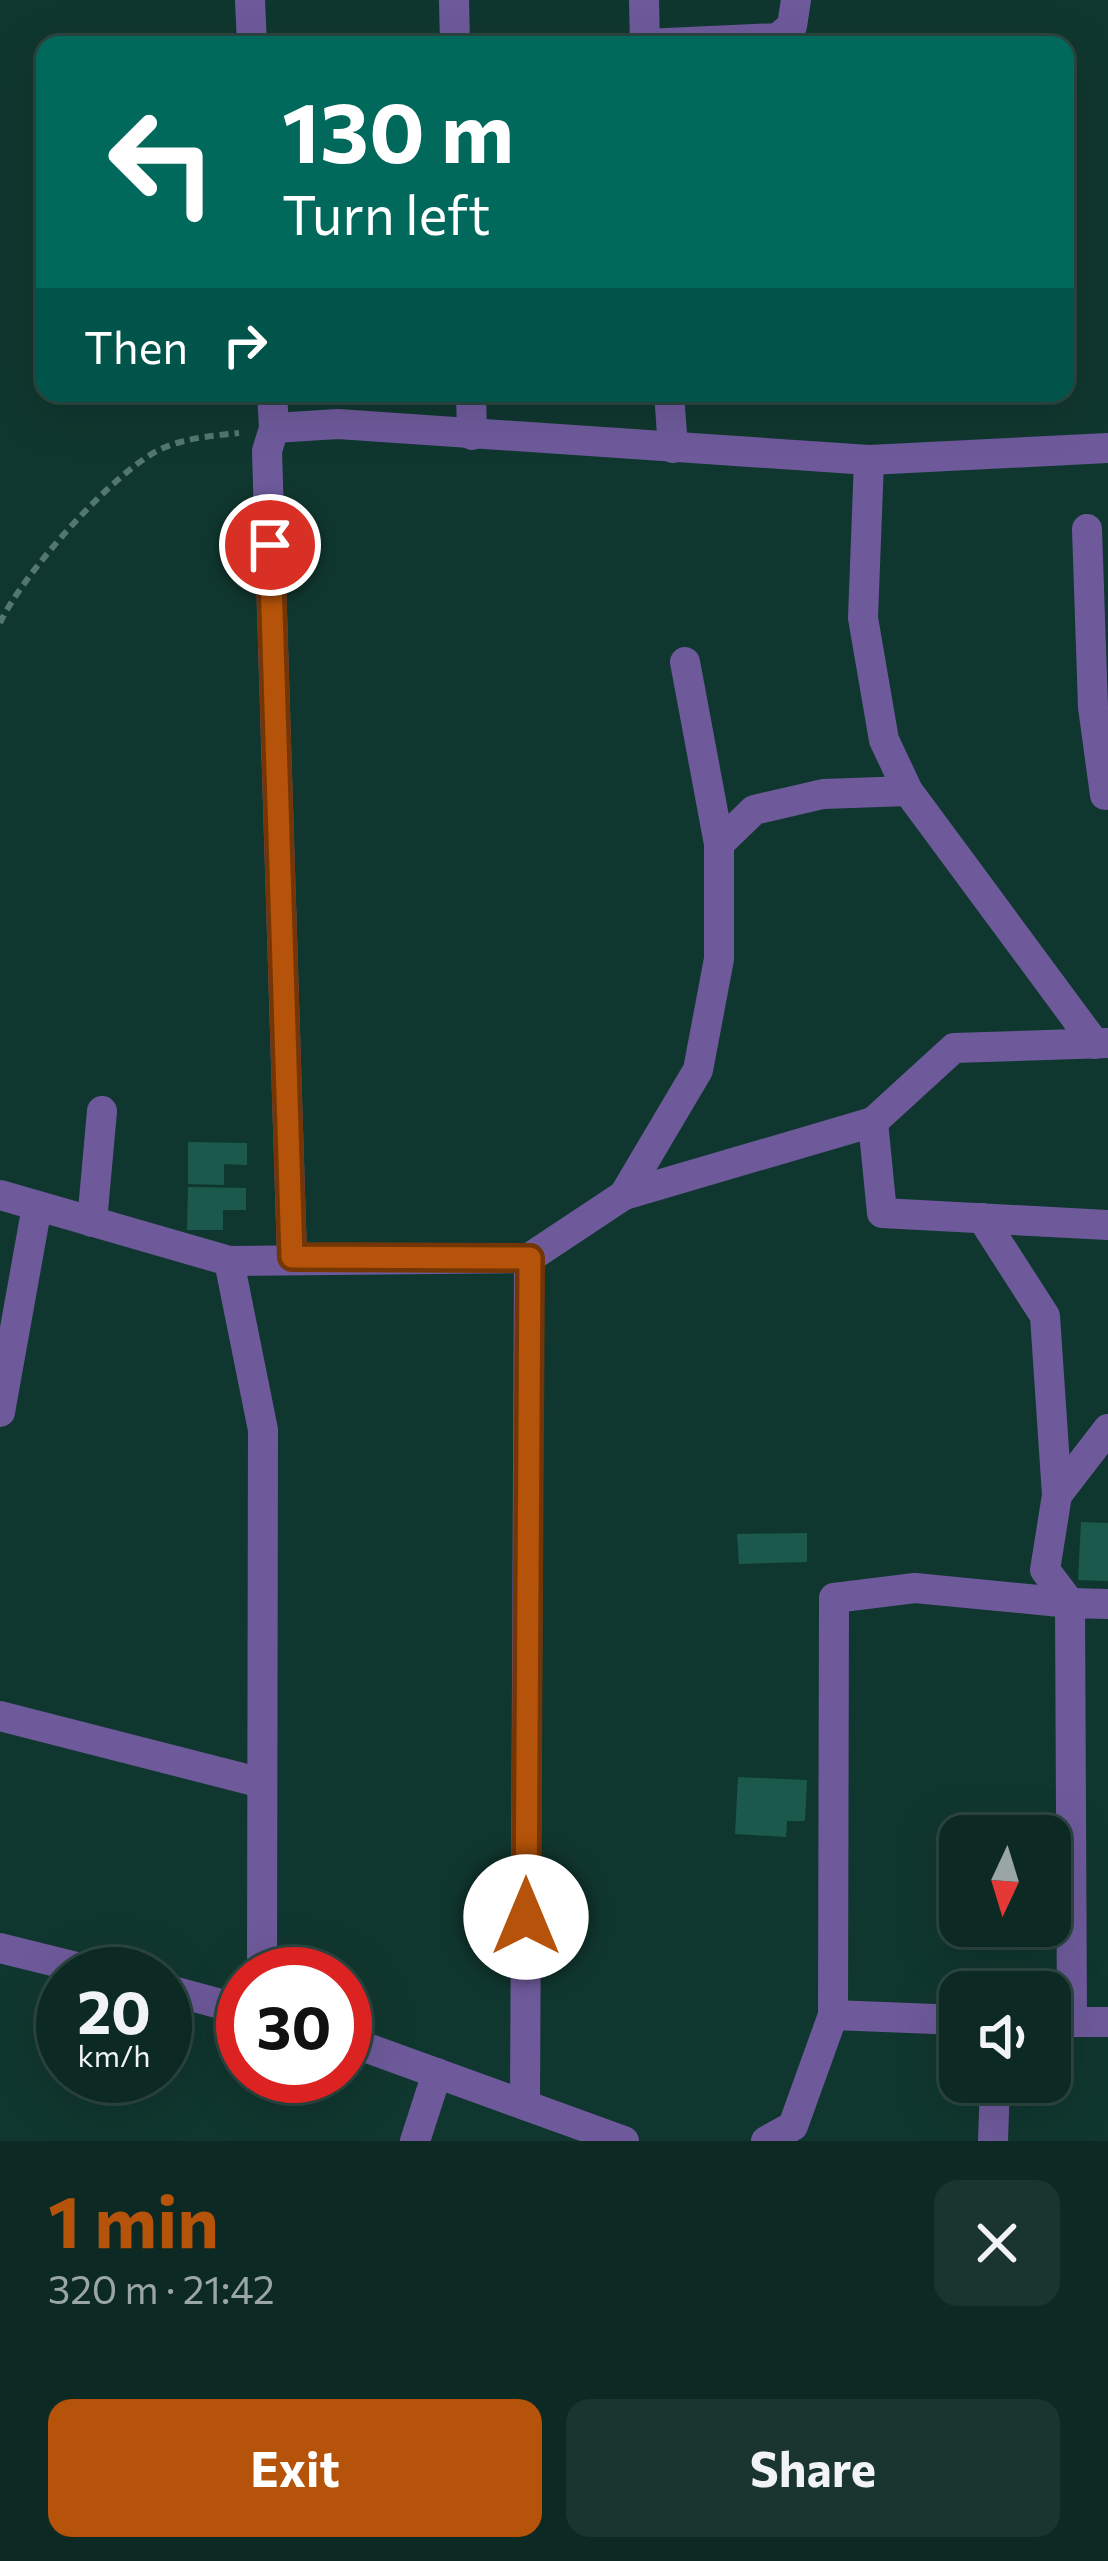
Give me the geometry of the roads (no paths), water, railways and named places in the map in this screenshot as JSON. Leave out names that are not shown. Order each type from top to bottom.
[{"type":"street","points":[[250,0],[252,36]]},
{"type":"street","points":[[454,0],[454,36]]},
{"type":"street","points":[[644,0],[645,36]]},
{"type":"street","points":[[780,36],[792,26],[796,0]]},
{"type":"street","points":[[273,402],[274,428],[267,451],[292,1257]]},
{"type":"street","points":[[470,402],[472,435]]},
{"type":"street","points":[[670,402],[673,448]]},
{"type":"street","points":[[274,428],[338,424],[869,460],[1108,448]]},
{"type":"street","points":[[869,460],[863,618],[884,740],[908,791],[1101,1043]]},
{"type":"street","points":[[1087,529],[1105,795]]},
{"type":"street","points":[[624,1195],[698,1070],[719,959],[718,844],[685,662]]},
{"type":"street","points":[[718,844],[754,810],[823,794],[908,791]]},
{"type":"street","points":[[0,1196],[229,1262],[292,1257],[530,1258],[624,1195],[873,1122],[954,1048],[1101,1043]]},
{"type":"street","points":[[92,1222],[102,1111]]},
{"type":"street","points":[[873,1122],[882,1213],[1108,1225]]},
{"type":"street","points":[[0,1412],[37,1206]]},
{"type":"street","points":[[982,1218],[1045,1316],[1058,1495],[1045,1570],[1070,1603],[1062,1971]]},
{"type":"street","points":[[525,2105],[530,1258]]},
{"type":"street","points":[[229,1262],[263,1430],[262,1947]]},
{"type":"street","points":[[1058,1495],[1108,1429]]},
{"type":"street","points":[[766,2141],[793,2126],[833,2015],[834,1598],[915,1588],[1108,1604]]},
{"type":"street","points":[[0,1715],[262,1783]]},
{"type":"street","points":[[0,1948],[36,1957]]},
{"type":"street","points":[[833,2015],[939,2019]]},
{"type":"street","points":[[1071,2022],[1108,2022]]},
{"type":"street","points":[[372,2049],[624,2141]]},
{"type":"street","points":[[415,2141],[437,2072]]},
{"type":"street","points":[[993,2141],[994,2103]]}]
